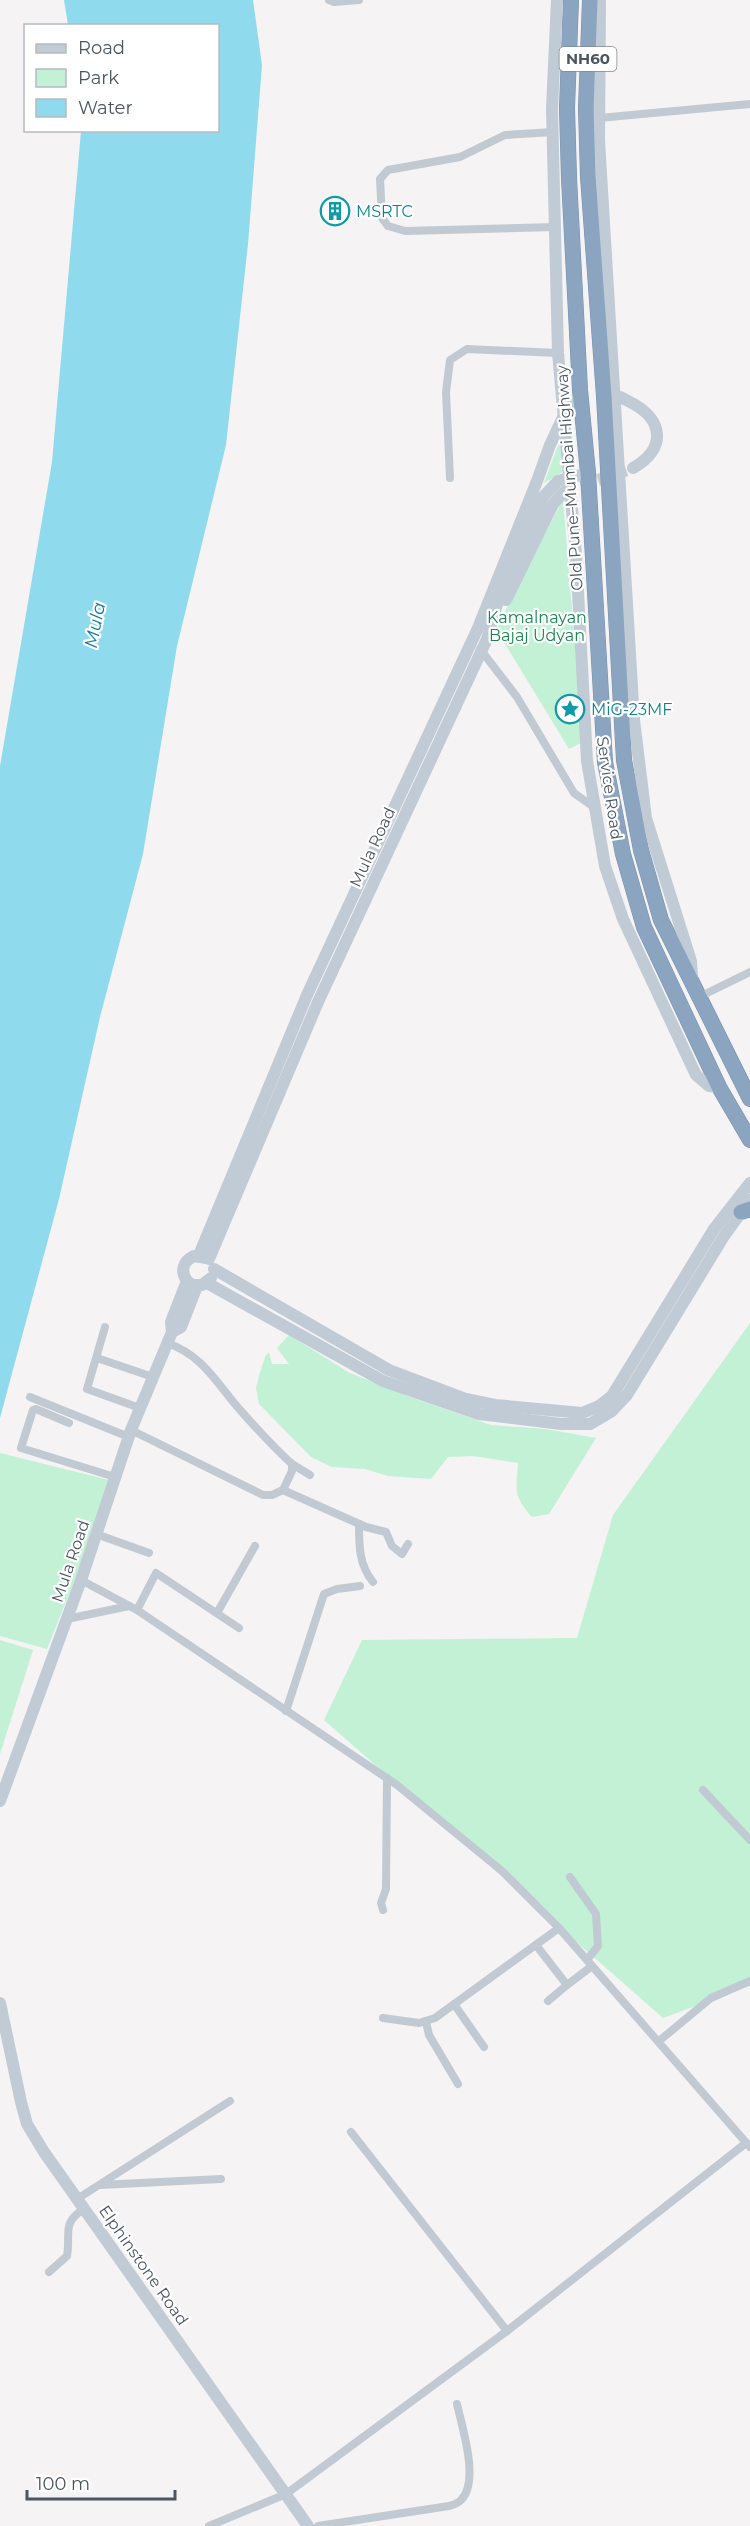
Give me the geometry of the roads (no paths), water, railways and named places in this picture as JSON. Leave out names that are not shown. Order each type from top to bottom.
[{"type":"highway","name":"Old Pune–Mumbai Highway","points":[[571,0],[567,108],[580,399],[588,473],[605,762],[623,854],[644,927],[718,1087],[750,1140]]},
{"type":"highway","name":"NH60","points":[[590,0],[586,108],[588,177],[609,395],[624,760],[641,850],[661,920],[750,1099]]},
{"type":"street","points":[[329,0],[334,2],[359,0]]},
{"type":"street","name":"Service Road","points":[[557,0],[553,132],[558,353],[570,476],[587,761],[605,866],[623,919],[696,1076],[709,1086],[718,1087]]},
{"type":"street","points":[[600,0],[599,118],[609,395],[648,414],[656,429],[656,448],[650,456],[633,468]]},
{"type":"street","points":[[599,118],[750,104]]},
{"type":"street","points":[[553,132],[505,135],[460,157],[388,170],[380,179],[382,218],[388,226],[405,231],[555,227]]},
{"type":"street","points":[[450,478],[446,392],[450,360],[467,349],[558,353]]},
{"type":"street","points":[[580,399],[564,413],[474,636],[308,995],[207,1261],[382,1367],[405,1378],[481,1403],[562,1412],[586,1412],[612,1396],[714,1230],[750,1183]]},
{"type":"street","name":"Mula Road","points":[[0,1801],[81,1580],[130,1433],[170,1337],[171,1322],[197,1283],[207,1261],[318,1002],[482,650],[499,597],[543,497],[551,486],[570,476],[588,473]]},
{"type":"street","points":[[491,627],[553,504],[564,492]]},
{"type":"street","points":[[474,636],[517,697],[574,793],[595,808]]},
{"type":"street","points":[[696,991],[750,972]]},
{"type":"street","points":[[197,1283],[401,1389],[479,1414],[561,1424],[590,1424],[612,1411],[627,1395],[747,1207]]},
{"type":"street","name":"Mula Road","points":[[197,1283],[183,1272],[185,1262],[194,1256],[207,1261]]},
{"type":"street","points":[[105,1327],[87,1389],[140,1408]]},
{"type":"street","points":[[170,1337],[202,1363],[240,1410],[292,1464],[310,1475]]},
{"type":"street","points":[[97,1358],[153,1377]]},
{"type":"street","points":[[30,1397],[130,1433],[263,1495],[272,1495],[283,1490],[292,1472],[292,1464]]},
{"type":"street","points":[[69,1423],[36,1409],[33,1410],[21,1448],[115,1478]]},
{"type":"street","points":[[283,1490],[359,1524],[386,1532],[392,1545],[402,1554],[408,1544]]},
{"type":"street","points":[[359,1524],[361,1557],[366,1574],[374,1582]]},
{"type":"street","points":[[96,1534],[149,1553]]},
{"type":"street","points":[[217,1613],[255,1546]]},
{"type":"street","points":[[67,1619],[133,1608],[156,1573],[239,1628]]},
{"type":"street","points":[[81,1580],[133,1608],[387,1778],[502,1871],[559,1928],[748,2145],[507,2331],[286,2494],[209,2526]]},
{"type":"street","points":[[286,1711],[324,1594],[337,1589],[360,1586]]},
{"type":"street","points":[[383,1911],[381,1903],[386,1889],[387,1778]]},
{"type":"street","points":[[703,1790],[750,1840]]},
{"type":"street","points":[[548,2001],[590,1963],[598,1946],[596,1914],[570,1877]]},
{"type":"street","points":[[383,2018],[426,2022],[559,1928]]},
{"type":"street","points":[[536,1945],[567,1985]]},
{"type":"street","points":[[659,2041],[711,1998],[750,1981]]},
{"type":"street","name":"Elphinstone Road","points":[[0,2003],[27,2124],[44,2152],[308,2526]]},
{"type":"street","points":[[454,2004],[484,2047]]},
{"type":"street","points":[[426,2022],[429,2035],[458,2084]]},
{"type":"street","points":[[49,2272],[68,2256],[69,2223],[81,2204],[99,2185],[230,2101]]},
{"type":"street","points":[[351,2132],[507,2331]]},
{"type":"street","points":[[99,2185],[221,2179]]},
{"type":"street","points":[[318,2526],[448,2506],[460,2501],[466,2494],[471,2473],[457,2404]]},
{"type":"water","name":"Mula","points":[[64,0],[253,0],[262,65],[248,244],[226,445],[177,646],[143,854],[100,1017],[59,1199],[0,1418],[0,766],[52,462],[81,132],[219,132],[219,24],[68,24]]},
{"type":"tunnel","points":[[564,492],[633,468]]},
{"type":"place","name":"MSRTC","points":[[335,211]]},
{"type":"place","name":"MiG-23MF","points":[[570,709]]},
{"type":"park label","name":"Kamalnayan Bajaj Udyan","points":[[537,626]]}]
